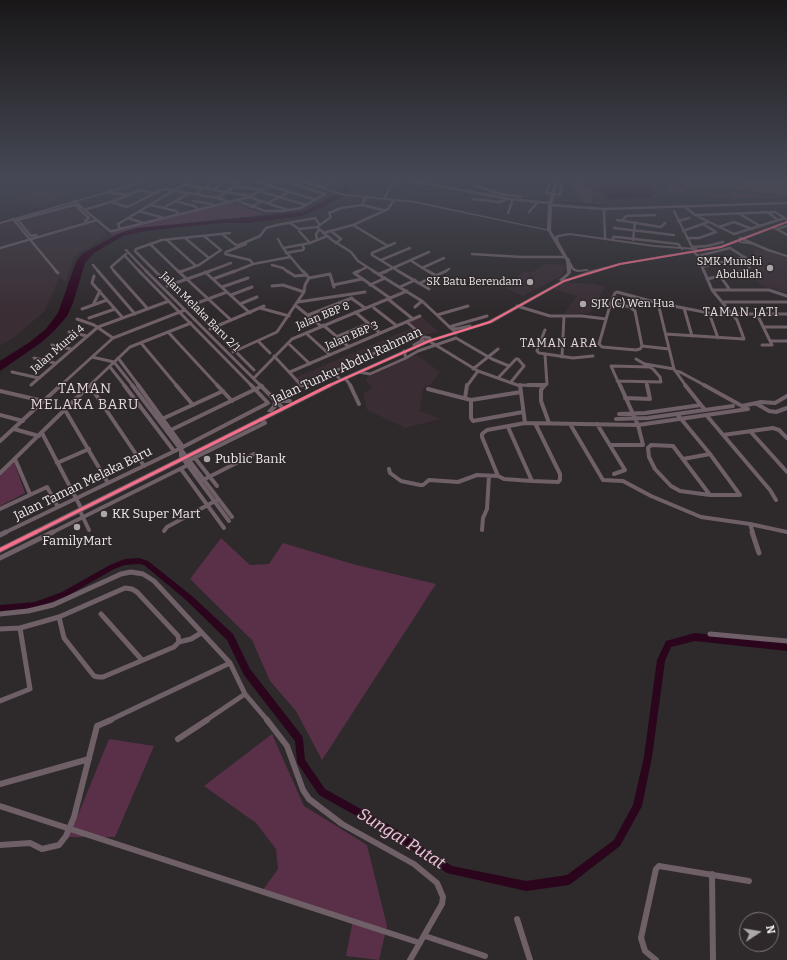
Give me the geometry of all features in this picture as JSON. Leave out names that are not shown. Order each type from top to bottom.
[{"type":"main road","points":[[549,226],[549,230],[575,270],[583,271]]},
{"type":"main road","name":"Jalan Tunku Abdul Rahman","points":[[694,251],[712,249],[736,242],[761,226]]},
{"type":"main road","name":"Jalan Tunku Abdul Rahman","points":[[184,454],[404,351],[430,340],[490,322],[564,281],[620,264],[672,256],[717,246],[778,226]]},
{"type":"main road","points":[[549,230],[570,234],[633,241],[664,247],[682,248],[694,251]]},
{"type":"main road","points":[[557,242],[556,238],[558,236],[570,234]]},
{"type":"main road","points":[[750,236],[755,244]]},
{"type":"main road","points":[[743,238],[755,244],[787,255]]},
{"type":"main road","points":[[736,242],[755,244]]},
{"type":"main road","points":[[664,247],[674,251],[672,256]]},
{"type":"main road","points":[[567,258],[569,271],[577,273],[620,264]]},
{"type":"main road","name":"Jalan Tunku Abdul Rahman","points":[[455,332],[478,322],[494,318],[564,278],[569,271]]},
{"type":"main road","name":"Jalan Tunku Abdul Rahman","points":[[0,550],[184,454],[270,411],[282,407],[290,401],[414,344],[430,340]]},
{"type":"main road","points":[[270,411],[274,407],[276,400]]},
{"type":"main road","name":"Jalan Tunku Abdul Rahman","points":[[0,546],[80,508]]},
{"type":"street","points":[[20,226],[58,273]]},
{"type":"street","points":[[0,248],[68,226]]},
{"type":"street","points":[[30,238],[75,226]]},
{"type":"street","points":[[104,226],[110,231],[132,226]]},
{"type":"street","points":[[222,234],[236,245],[239,245],[260,236],[267,227],[274,226]]},
{"type":"street","points":[[294,226],[299,229],[299,231],[310,242]]},
{"type":"street","points":[[323,233],[350,226]]},
{"type":"street","points":[[354,226],[388,246]]},
{"type":"street","points":[[529,226],[549,230]]},
{"type":"street","points":[[605,226],[605,238]]},
{"type":"street","points":[[635,226],[633,241],[678,244],[682,248]]},
{"type":"street","points":[[666,334],[742,340],[745,338],[734,314],[712,290],[680,226]]},
{"type":"street","points":[[683,231],[698,226]]},
{"type":"street","points":[[687,238],[699,238],[716,232],[706,226]]},
{"type":"street","points":[[744,226],[752,229]]},
{"type":"street","points":[[719,227],[735,235],[761,226]]},
{"type":"street","points":[[775,228],[787,226]]},
{"type":"street","points":[[299,229],[318,228],[336,243],[351,252],[355,259],[422,301],[455,332]]},
{"type":"street","points":[[317,240],[316,234],[318,228]]},
{"type":"street","points":[[614,228],[674,235]]},
{"type":"street","points":[[775,228],[787,235]]},
{"type":"street","points":[[331,231],[341,239],[336,243]]},
{"type":"street","points":[[230,233],[166,240],[134,250],[211,329],[254,370]]},
{"type":"street","points":[[179,272],[196,266],[221,250],[204,236]]},
{"type":"street","points":[[283,248],[302,245],[327,236]]},
{"type":"street","points":[[185,238],[209,258]]},
{"type":"street","points":[[278,239],[286,253],[308,276]]},
{"type":"street","points":[[166,240],[196,266]]},
{"type":"street","points":[[694,251],[723,242]]},
{"type":"street","points":[[395,243],[372,254],[429,289]]},
{"type":"street","points":[[150,244],[231,320]]},
{"type":"street","points":[[246,244],[226,252],[225,254],[250,260],[253,264]]},
{"type":"street","points":[[286,253],[303,250],[304,248],[302,245]]},
{"type":"street","points":[[381,260],[410,248]]},
{"type":"street","points":[[694,251],[730,248],[745,256],[749,260],[749,269],[707,279]]},
{"type":"street","name":"Jalan Melaka Baru 2/1","points":[[126,250],[262,386]]},
{"type":"street","points":[[379,274],[429,252]]},
{"type":"street","points":[[131,254],[125,256],[111,267],[148,309]]},
{"type":"street","points":[[472,254],[567,258]]},
{"type":"street","name":"Jalan Melaka Baru 2/1","points":[[125,256],[267,402],[266,405],[184,454]]},
{"type":"street","points":[[702,267],[745,256]]},
{"type":"street","points":[[213,279],[253,264],[290,257]]},
{"type":"street","points":[[422,268],[444,258]]},
{"type":"street","points":[[410,260],[435,275]]},
{"type":"street","points":[[163,287],[231,263]]},
{"type":"street","points":[[93,265],[135,314]]},
{"type":"street","points":[[272,265],[283,268],[295,276],[330,274],[332,277],[331,280],[333,286],[362,279]]},
{"type":"street","points":[[367,267],[354,273],[413,319]]},
{"type":"street","points":[[421,284],[435,275],[449,269]]},
{"type":"street","points":[[205,272],[250,313]]},
{"type":"street","points":[[94,276],[92,283],[123,318]]},
{"type":"street","points":[[229,353],[277,332],[304,292],[308,276]]},
{"type":"street","points":[[720,276],[730,290]]},
{"type":"street","points":[[222,287],[248,278]]},
{"type":"street","points":[[370,285],[385,278]]},
{"type":"street","points":[[400,286],[415,280]]},
{"type":"street","points":[[272,286],[283,285],[304,292]]},
{"type":"street","points":[[231,296],[252,287]]},
{"type":"street","points":[[712,290],[769,290],[787,296]]},
{"type":"street","points":[[93,305],[100,291]]},
{"type":"street","name":"Jalan BBP 8","points":[[254,378],[292,339],[407,291]]},
{"type":"street","points":[[189,306],[227,292]]},
{"type":"street","points":[[296,303],[365,292]]},
{"type":"street","points":[[642,346],[639,350],[600,347],[599,344],[606,319],[615,293],[617,292],[658,303],[709,313],[718,338]]},
{"type":"street","points":[[348,295],[365,308]]},
{"type":"street","points":[[240,304],[257,297]]},
{"type":"street","points":[[308,316],[352,298]]},
{"type":"street","points":[[82,309],[107,300]]},
{"type":"street","name":"Jalan Murai 4","points":[[31,385],[98,327],[169,301]]},
{"type":"street","points":[[415,307],[422,301]]},
{"type":"street","points":[[612,302],[630,307],[635,311],[642,346]]},
{"type":"street","points":[[722,302],[787,302]]},
{"type":"street","points":[[296,303],[308,316],[349,347]]},
{"type":"street","points":[[658,303],[675,370],[705,410]]},
{"type":"street","points":[[206,331],[264,306]]},
{"type":"street","points":[[437,315],[468,306]]},
{"type":"street","points":[[517,306],[545,315],[582,316],[606,319]]},
{"type":"street","points":[[260,308],[288,316]]},
{"type":"street","points":[[374,308],[398,326]]},
{"type":"street","points":[[684,308],[692,336]]},
{"type":"street","points":[[89,318],[115,309]]},
{"type":"street","points":[[0,441],[113,338],[185,310]]},
{"type":"street","points":[[355,312],[380,333]]},
{"type":"street","points":[[734,314],[787,314]]},
{"type":"street","points":[[757,314],[764,327],[771,346],[762,345]]},
{"type":"street","name":"Jalan BBP 3","points":[[290,372],[420,316]]},
{"type":"street","points":[[449,327],[478,322],[488,316]]},
{"type":"street","points":[[562,357],[564,316]]},
{"type":"street","points":[[77,319],[98,327],[113,338]]},
{"type":"street","points":[[406,322],[430,340],[434,345],[473,369],[520,385],[544,386]]},
{"type":"street","points":[[0,473],[130,347],[191,323]]},
{"type":"street","points":[[336,337],[368,324]]},
{"type":"street","points":[[449,327],[456,329],[470,326]]},
{"type":"street","points":[[764,327],[787,327]]},
{"type":"street","points":[[545,330],[537,351],[545,355],[562,357],[593,356]]},
{"type":"street","points":[[70,332],[87,336]]},
{"type":"street","points":[[168,332],[232,401]]},
{"type":"street","points":[[414,344],[422,340],[420,334]]},
{"type":"street","points":[[274,356],[302,386],[420,334]]},
{"type":"street","points":[[308,335],[330,355]]},
{"type":"street","points":[[359,372],[370,374],[418,351],[456,338],[509,366]]},
{"type":"street","points":[[258,341],[270,353]]},
{"type":"street","points":[[770,341],[787,341]]},
{"type":"street","points":[[141,343],[193,405]]},
{"type":"street","points":[[52,345],[71,349]]},
{"type":"street","points":[[290,345],[310,364]]},
{"type":"street","points":[[642,346],[669,349]]},
{"type":"street","points":[[473,369],[498,349]]},
{"type":"street","points":[[404,351],[406,358]]},
{"type":"street","points":[[545,355],[548,383],[541,390],[541,401],[549,423]]},
{"type":"street","points":[[92,357],[114,362],[184,454],[202,481]]},
{"type":"street","points":[[34,358],[55,363]]},
{"type":"street","points":[[118,358],[171,430],[184,454],[188,465],[232,517]]},
{"type":"street","points":[[498,378],[516,359],[524,366],[511,382]]},
{"type":"street","points":[[617,381],[661,382],[658,375],[650,367],[636,359]]},
{"type":"street","points":[[645,364],[680,372],[742,406],[775,403],[787,396]]},
{"type":"street","points":[[610,445],[642,445],[636,419],[611,366],[650,367]]},
{"type":"street","name":"Jalan Taman Melaka Baru","points":[[110,367],[174,451],[184,454]]},
{"type":"street","points":[[465,398],[468,385],[478,371]]},
{"type":"street","points":[[12,372],[39,378]]},
{"type":"street","points":[[333,372],[339,378]]},
{"type":"street","points":[[345,378],[354,391],[359,404]]},
{"type":"street","points":[[625,398],[650,399],[646,382]]},
{"type":"street","points":[[520,385],[525,423]]},
{"type":"street","points":[[90,386],[144,466]]},
{"type":"street","points":[[171,430],[262,386]]},
{"type":"street","points":[[262,386],[280,400],[290,401]]},
{"type":"street","points":[[262,386],[282,407]]},
{"type":"street","points":[[428,389],[471,400],[521,392]]},
{"type":"street","points":[[0,391],[43,401]]},
{"type":"street","points":[[158,421],[223,391]]},
{"type":"street","points":[[134,397],[144,393]]},
{"type":"street","points":[[471,400],[470,418],[473,421],[523,412]]},
{"type":"street","points":[[756,404],[769,411],[776,412],[787,408]]},
{"type":"street","points":[[619,414],[633,414],[701,405]]},
{"type":"street","points":[[616,419],[636,419],[733,406]]},
{"type":"street","points":[[144,412],[150,409]]},
{"type":"street","points":[[498,476],[482,434],[487,430],[525,423],[638,425],[748,409]]},
{"type":"street","points":[[66,410],[108,483]]},
{"type":"street","points":[[677,414],[740,494],[737,496],[710,495],[686,492],[671,486],[655,468],[649,457],[648,448],[652,445],[673,446],[710,495]]},
{"type":"street","points":[[0,415],[22,420]]},
{"type":"street","points":[[707,416],[770,490],[776,500]]},
{"type":"street","points":[[195,458],[265,423],[261,419]]},
{"type":"street","points":[[389,469],[390,473],[401,481],[420,485],[429,480],[458,482],[474,476],[498,476],[504,479],[555,482],[560,480],[561,477],[535,423]]},
{"type":"street","points":[[570,424],[602,479],[622,481],[651,496],[696,515],[787,532]]},
{"type":"street","points":[[597,424],[625,470],[614,474]]},
{"type":"street","points":[[508,427],[532,481]]},
{"type":"street","points":[[723,436],[775,428],[787,438]]},
{"type":"street","points":[[14,429],[40,434],[58,463],[76,498],[89,530]]},
{"type":"street","points":[[750,431],[787,472]]},
{"type":"street","points":[[58,463],[89,449]]},
{"type":"street","name":"Jalan Taman Melaka Baru","points":[[0,535],[174,451]]},
{"type":"street","points":[[184,454],[195,458],[217,486]]},
{"type":"street","points":[[202,481],[254,454]]},
{"type":"street","points":[[683,459],[710,454]]},
{"type":"street","points":[[15,459],[30,494]]},
{"type":"street","points":[[0,558],[188,465]]},
{"type":"street","points":[[182,468],[224,528]]},
{"type":"street","points":[[482,530],[483,518],[487,509],[489,476]]},
{"type":"street","points":[[0,509],[48,487],[58,507]]},
{"type":"street","points":[[164,531],[167,527],[217,500]]},
{"type":"street","points":[[217,500],[229,521]]},
{"type":"street","points":[[750,524],[759,553]]},
{"type":"street","points":[[0,614],[28,611],[53,605],[121,574],[136,572],[143,574],[154,581],[230,663],[245,694],[279,734],[287,746],[303,790],[309,799],[342,824],[414,864],[437,883],[443,897],[442,904],[410,960]]},
{"type":"street","points":[[0,629],[20,628],[59,618],[124,588],[132,588],[178,636],[179,642]]},
{"type":"street","points":[[101,614],[142,660]]},
{"type":"street","points":[[59,618],[64,638],[94,676],[103,677],[174,647],[179,642],[191,639],[201,633]]},
{"type":"street","points":[[0,701],[30,689],[20,628]]},
{"type":"street","points":[[710,634],[787,641]]},
{"type":"street","points":[[0,845],[30,843],[37,848],[47,849],[59,844],[70,828],[80,799],[95,730],[101,723],[230,663]]},
{"type":"street","points":[[178,739],[245,694]]},
{"type":"street","points":[[0,784],[89,759]]},
{"type":"street","points":[[0,806],[420,944]]},
{"type":"street","points":[[656,960],[645,951],[641,938],[656,869],[659,866],[749,881]]},
{"type":"street","points":[[712,874],[713,960]]},
{"type":"street","points":[[517,919],[530,960]]},
{"type":"street","points":[[425,936],[485,956]]},
{"type":"shaded area","points":[[0,226],[69,226],[0,246]]},
{"type":"shaded area","points":[[78,226],[99,226],[108,234],[73,259],[66,282],[59,278],[45,311],[16,336],[0,346],[0,249]]},
{"type":"shaded area","points":[[135,226],[166,226],[125,231],[112,236],[110,232]]},
{"type":"shaded area","points":[[159,226],[194,226],[146,231],[123,236],[94,253],[85,263],[73,303],[67,316],[42,342],[0,371],[0,361],[30,342],[46,329],[58,313],[76,262],[82,254],[118,234],[136,228]]},
{"type":"shaded area","name":"SMK Munshi Abdullah","points":[[753,249],[765,250],[787,256],[787,293],[761,285],[754,279]]},
{"type":"shaded area","name":"SK Batu Berendam","points":[[545,264],[565,265],[565,271],[561,276],[523,296],[505,288],[524,271],[532,272]]},
{"type":"shaded area","name":"SJK (C) Wen Hua","points":[[565,282],[594,284],[605,287],[590,313],[563,314],[577,296],[551,288]]},
{"type":"shaded area","points":[[422,317],[439,332],[424,335],[410,324],[410,321]]},
{"type":"shaded area","points":[[411,328],[420,335],[300,388],[292,379]]},
{"type":"shaded area","points":[[417,355],[440,372],[430,385],[423,389],[420,411],[441,419],[405,428],[367,410],[363,393],[373,388],[366,381],[368,377]]},
{"type":"shaded area","points":[[14,462],[25,493],[0,506],[0,475]]},
{"type":"shaded area","points":[[221,538],[250,565],[269,564],[283,543],[356,565],[436,584],[322,760],[296,711],[270,681],[252,640],[190,579]]},
{"type":"shaded area","points":[[272,734],[304,806],[367,845],[387,926],[379,960],[346,956],[353,920],[260,894],[278,869],[276,849],[256,823],[204,786]]},
{"type":"shaded area","points":[[109,739],[154,746],[115,837],[69,837]]},
{"type":"waterway","name":"Sungai Putat","points":[[0,608],[35,605],[64,594],[112,567],[125,562],[139,561],[146,563],[189,598],[230,637],[247,672],[299,739],[301,761],[322,792],[390,830],[450,870],[526,886],[569,880],[617,843],[637,806],[648,757],[661,660],[669,644],[695,637],[787,647]]},
{"type":"transit line","points":[[0,550],[339,381],[429,341],[490,322],[564,281],[620,264],[721,247],[777,226]]},
{"type":"place","name":"SMK Munshi Abdullah","points":[[770,268]]},
{"type":"place","name":"SK Batu Berendam","points":[[530,282]]},
{"type":"place","name":"SJK (C) Wen Hua","points":[[583,304]]},
{"type":"place","name":"Public Bank","points":[[207,459]]},
{"type":"place","name":"KK Super Mart","points":[[104,514]]},
{"type":"place","name":"FamilyMart","points":[[77,527]]},
{"type":"district","name":"TAMAN JATI","points":[[741,313]]},
{"type":"district","name":"TAMAN ARA","points":[[559,344]]},
{"type":"district","name":"TAMAN MELAKA BARU","points":[[85,398]]}]
